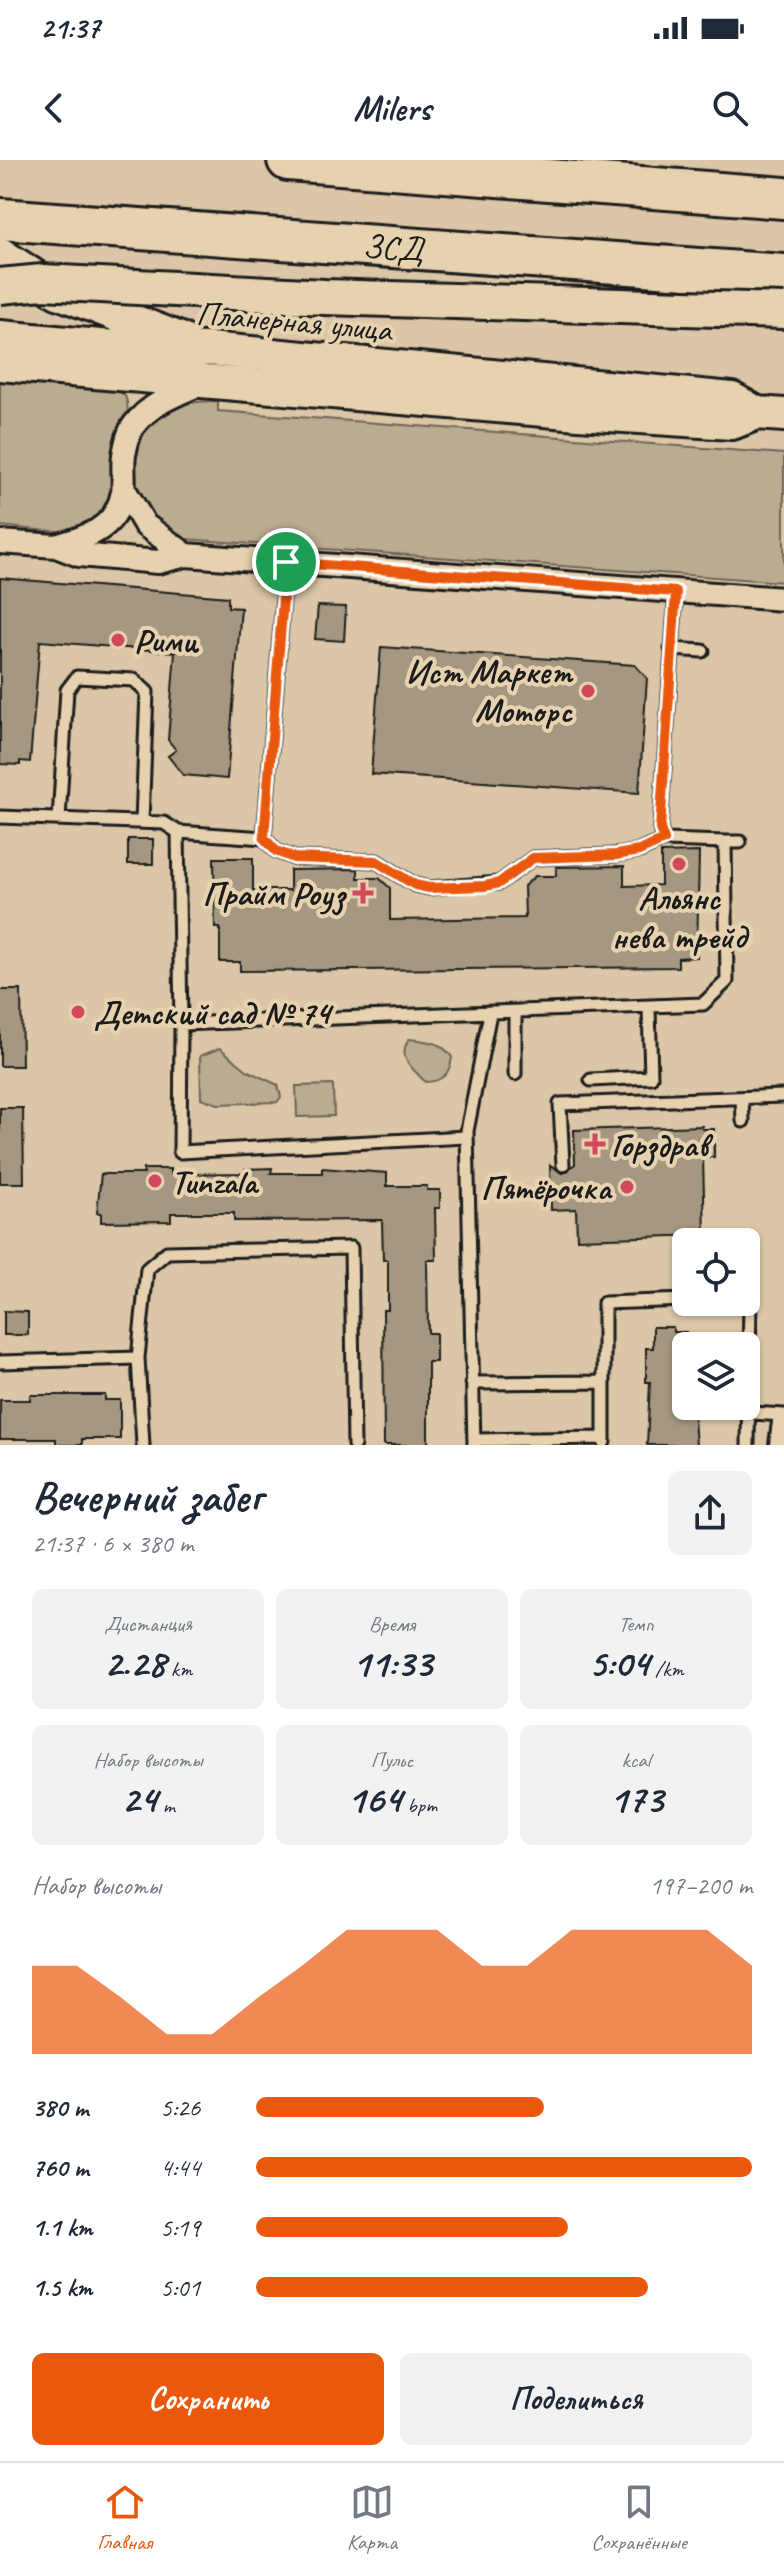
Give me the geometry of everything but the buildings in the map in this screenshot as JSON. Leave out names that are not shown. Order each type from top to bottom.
[{"type":"highway","points":[[288,160],[784,198]]},
{"type":"highway","name":"ЗСД","points":[[0,219],[784,275]]},
{"type":"main road","points":[[0,254],[58,292],[209,349]]},
{"type":"main road","points":[[0,286],[43,282],[325,297],[784,311]]},
{"type":"main road","name":"Планерная улица","points":[[0,337],[100,346],[209,349],[580,399]]},
{"type":"main road","name":"Планерная улица","points":[[0,364],[207,381],[580,399]]},
{"type":"main road","points":[[580,399],[732,423],[770,414]]},
{"type":"street","points":[[186,555],[145,525],[124,489],[122,468],[131,429],[146,411],[207,381]]},
{"type":"street","points":[[56,546],[95,534],[109,523],[124,489]]},
{"type":"street","points":[[0,542],[56,546],[79,555],[158,562],[186,555],[784,599]]},
{"type":"street","points":[[781,1445],[784,1422]]},
{"type":"lane","points":[[264,838],[286,562]]},
{"type":"lane","points":[[664,840],[660,829],[676,592]]},
{"type":"lane","points":[[671,649],[703,651]]},
{"type":"lane","points":[[59,819],[67,690],[77,677],[134,680],[147,692],[142,822]]},
{"type":"lane","points":[[0,817],[164,823],[178,832],[264,838],[276,851],[294,858],[376,861],[415,885],[429,888],[499,883],[533,858],[616,855],[639,851],[664,840],[740,842]]},
{"type":"lane","points":[[178,832],[180,1152],[466,1137]]},
{"type":"lane","points":[[181,1024],[703,1004],[727,981],[725,842]]},
{"type":"lane","points":[[591,1080],[651,1077],[649,1008]]},
{"type":"lane","points":[[490,1013],[466,1137],[474,1443],[604,1441],[604,1303],[672,1301]]},
{"type":"lane","points":[[515,1013],[515,1074]]},
{"type":"lane","points":[[563,1165],[560,1104],[784,1096]]},
{"type":"lane","points":[[742,1098],[743,1121]]},
{"type":"lane","points":[[143,1445],[138,1358],[147,1269],[167,1252],[351,1248],[354,1445]]},
{"type":"lane","points":[[0,1362],[138,1358]]},
{"type":"lane","points":[[472,1383],[604,1382]]},
{"type":"lane","points":[[760,1414],[784,1415]]},
{"type":"lane","points":[[748,1445],[750,1420]]},
{"type":"shaded area","points":[[0,378],[119,391],[125,396],[128,410],[117,442],[112,499],[102,518],[76,530],[44,531],[0,526]]},
{"type":"shaded area","points":[[218,401],[218,411],[784,454],[784,582],[184,539],[159,523],[141,501],[133,474],[133,459],[142,433],[153,418],[184,404]]},
{"type":"shaded area","points":[[409,1039],[433,1043],[452,1057],[444,1076],[425,1082],[405,1057]]},
{"type":"shaded area","points":[[220,1048],[248,1071],[278,1085],[281,1097],[277,1102],[218,1104],[201,1098],[200,1056]]},
{"type":"shaded area","points":[[333,1085],[334,1116],[297,1117],[296,1086]]},
{"type":"place","name":"Рими","points":[[118,640]]},
{"type":"place","name":"Ист Маркет Моторс","points":[[588,691]]},
{"type":"place","name":"Альянс нева трейд","points":[[679,864]]},
{"type":"place","name":"Прайм Роуз","points":[[363,893]]},
{"type":"place","name":"Детский сад № 74","points":[[78,1012]]},
{"type":"place","name":"Горздрав","points":[[595,1144]]},
{"type":"place","name":"Tunzala","points":[[155,1181]]},
{"type":"place","name":"Пятёрочка","points":[[627,1187]]},
{"type":"route","points":[[286,562],[676,592],[660,829],[664,840],[639,851],[616,855],[533,858],[499,883],[485,886],[429,888],[415,885],[392,868],[376,861],[294,858],[276,851],[264,838],[286,562]]}]
